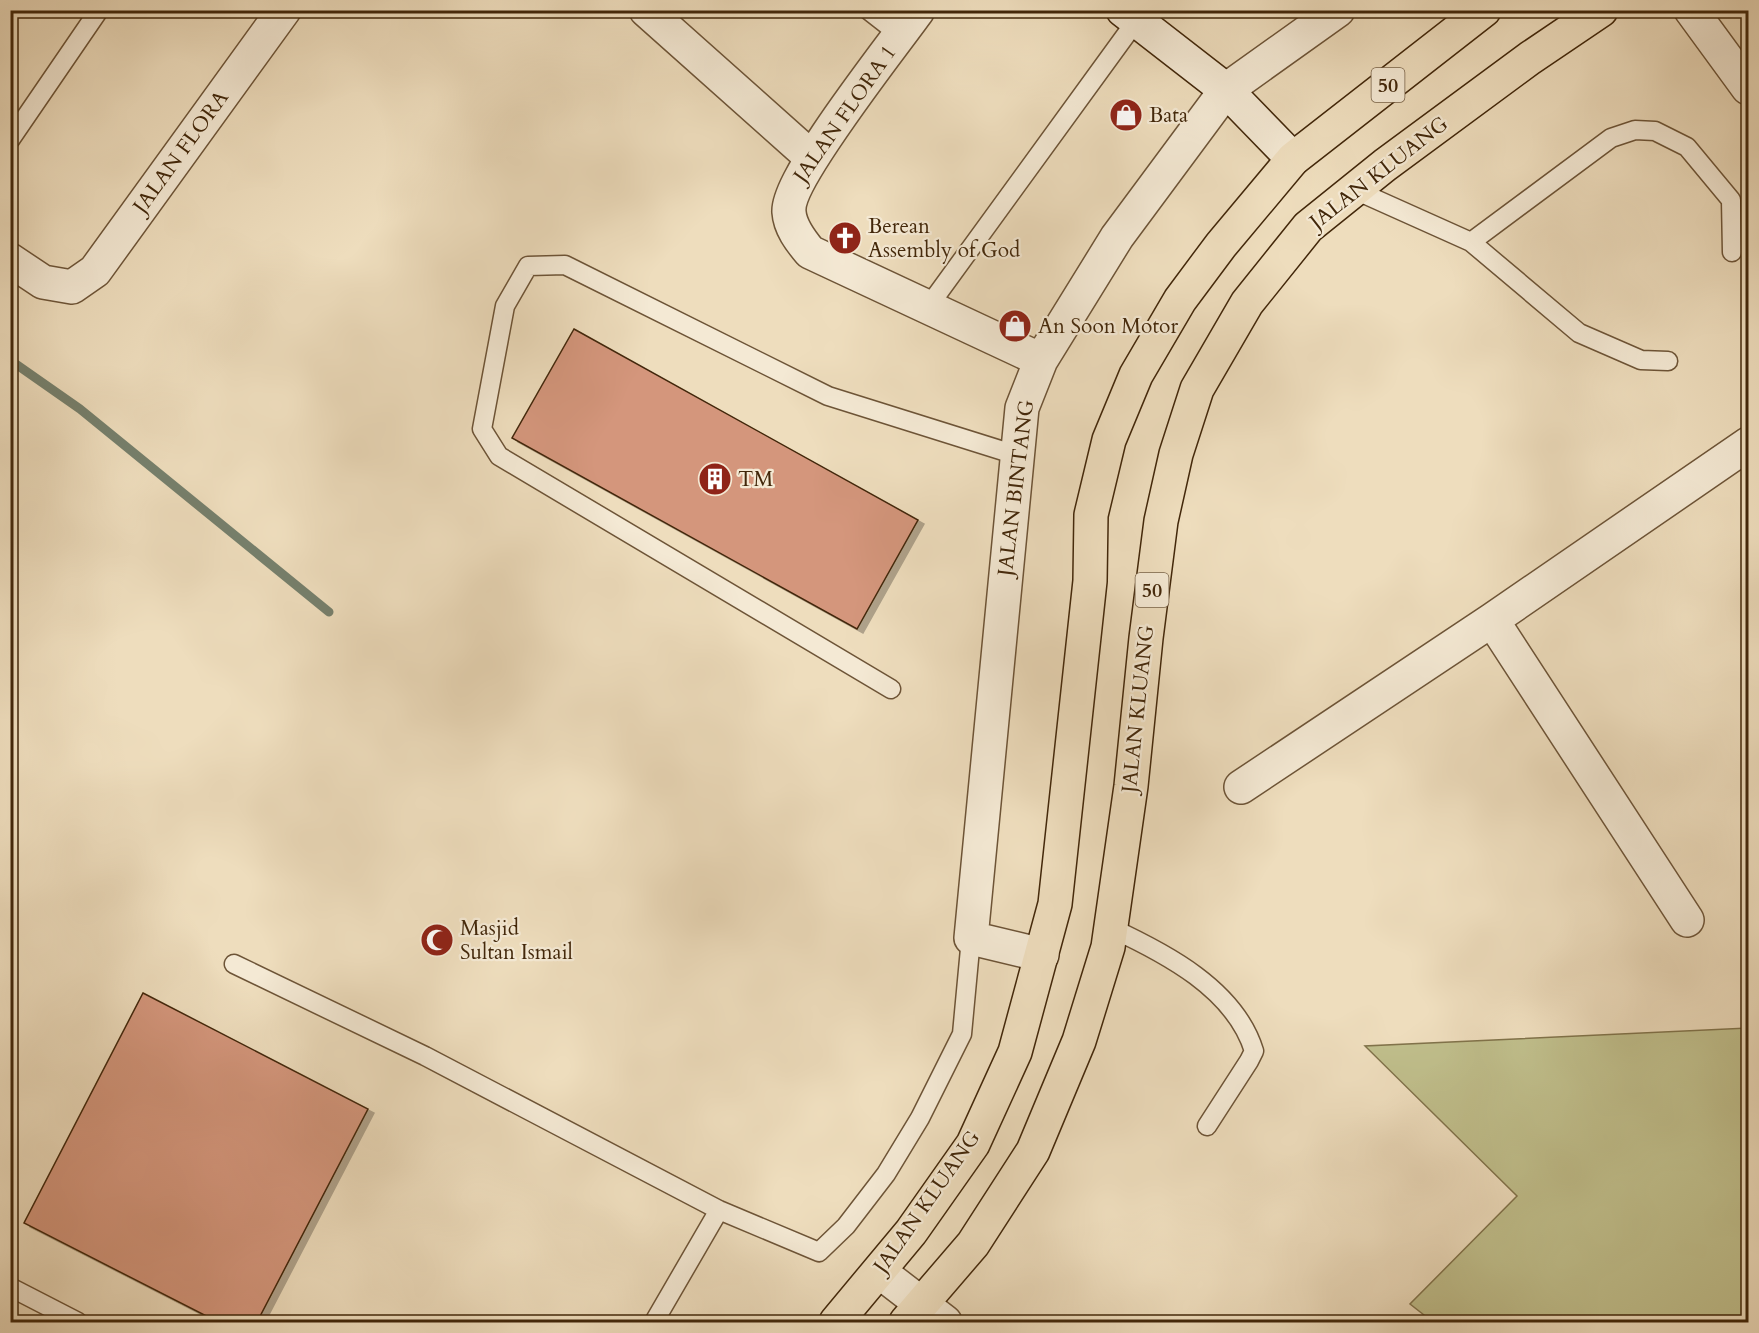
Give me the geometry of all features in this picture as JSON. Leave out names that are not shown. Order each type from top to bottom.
[{"type":"highway","name":"JALAN KLUANG","points":[[836,1323],[911,1232],[973,1144],[1015,1052],[1055,904],[1067,811],[1090,581],[1091,515],[1109,440],[1136,375],[1180,300],[1221,245],[1293,159],[1484,10]]},
{"type":"highway","name":"JALAN KLUANG","points":[[924,1316],[1033,1151],[1079,1041],[1108,947],[1131,786],[1161,521],[1176,454],[1197,388],[1247,303],[1308,227],[1530,58],[1601,10]]},
{"type":"street","name":"JALAN FLORA","points":[[10,260],[43,282],[72,287],[95,271],[284,10]]},
{"type":"street","points":[[646,10],[812,158]]},
{"type":"street","name":"JALAN BINTANG","points":[[971,938],[1022,408],[1041,360],[1118,237],[1226,90],[1338,10]]},
{"type":"street","points":[[1691,10],[1749,88]]},
{"type":"street","points":[[1137,14],[1226,90],[1293,159]]},
{"type":"street","name":"JALAN FLORA 1","points":[[909,23],[812,158],[794,187],[789,211],[796,236],[810,252],[1041,360]]},
{"type":"street","points":[[1241,787],[1492,620],[1749,444]]},
{"type":"street","points":[[1492,620],[1687,920]]},
{"type":"street","points":[[971,938],[1042,955]]},
{"type":"street","points":[[880,1272],[924,1316]]},
{"type":"lane","points":[[10,140],[99,10]]},
{"type":"lane","points":[[868,10],[909,23]]},
{"type":"lane","points":[[928,307],[1137,14]]},
{"type":"lane","points":[[1471,242],[1611,138],[1635,130],[1655,131],[1687,147],[1731,200],[1732,252]]},
{"type":"lane","points":[[1355,190],[1471,242],[1579,333],[1641,360],[1668,361]]},
{"type":"lane","points":[[891,689],[500,456],[482,429],[505,306],[528,266],[565,265],[828,396],[1016,455]]},
{"type":"lane","points":[[1111,928],[1147,945],[1217,992],[1250,1038],[1254,1051],[1208,1126]]},
{"type":"lane","points":[[234,964],[425,1056],[719,1210],[819,1252],[846,1226],[886,1174],[920,1118],[962,1034],[971,938]]},
{"type":"lane","points":[[654,1323],[719,1210]]},
{"type":"lane","points":[[10,1287],[78,1323]]},
{"type":"shaded area","points":[[1748,1028],[1748,1322],[1433,1322],[1410,1304],[1517,1196],[1365,1046]]},
{"type":"building","name":"TM","points":[[574,329],[918,520],[857,629],[512,438]]},
{"type":"building","points":[[143,993],[368,1109],[257,1322],[218,1322],[24,1223]]},
{"type":"waterway","points":[[10,360],[80,409],[329,612]]},
{"type":"place","name":"Bata","points":[[1126,115]]},
{"type":"place","name":"Berean Assembly of God","points":[[845,238]]},
{"type":"place","name":"An Soon Motor","points":[[1015,326]]},
{"type":"place","name":"TM","points":[[715,479]]},
{"type":"place","name":"Masjid Sultan Ismail","points":[[437,940]]}]
